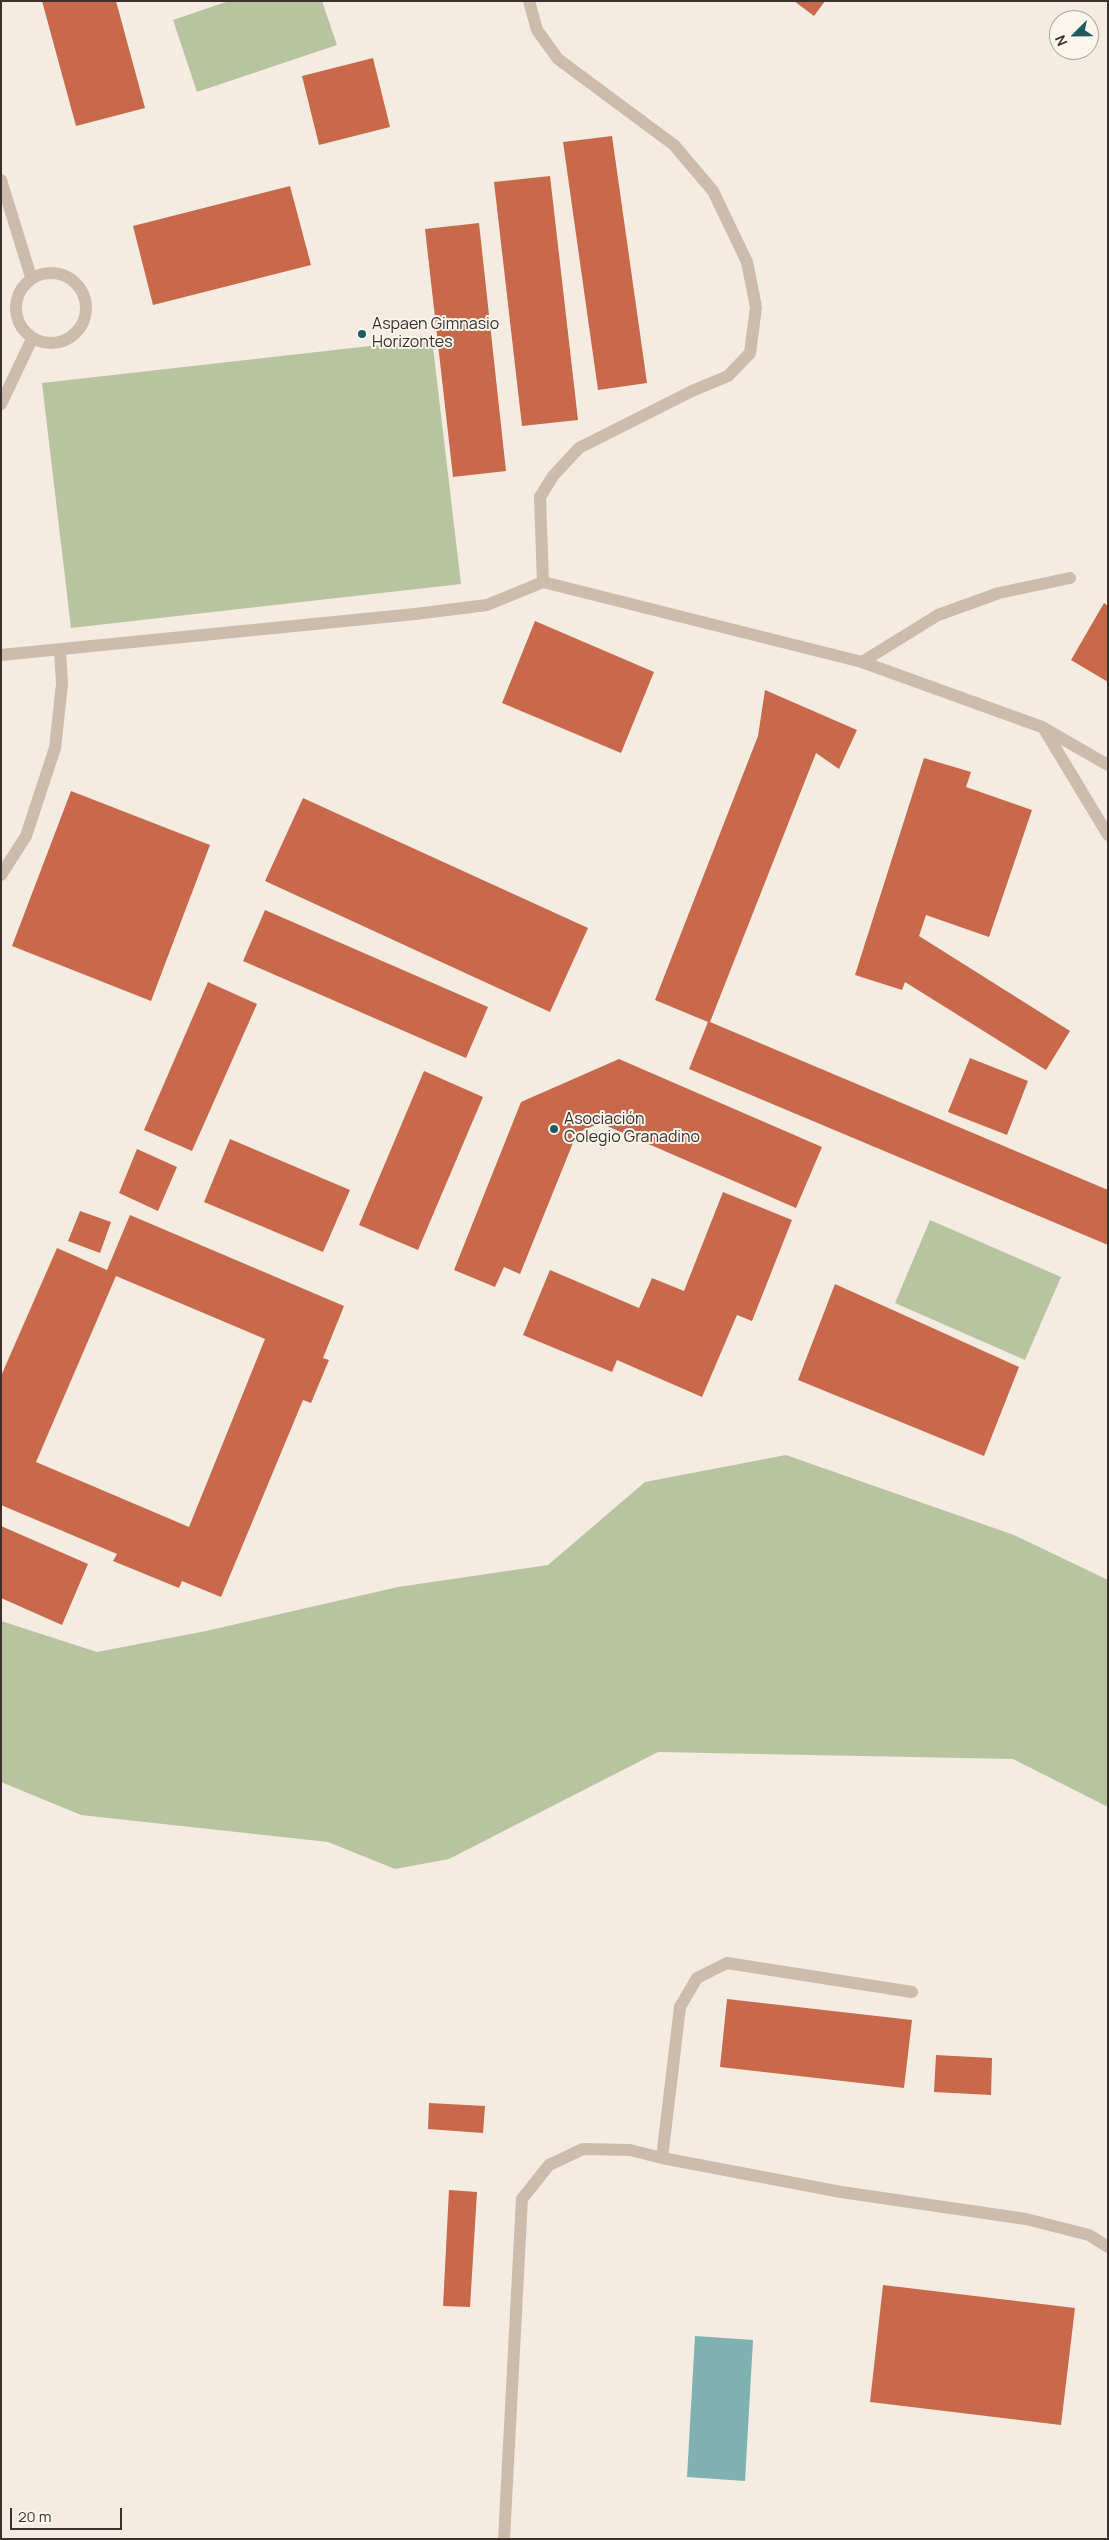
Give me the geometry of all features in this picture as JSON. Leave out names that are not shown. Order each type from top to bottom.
[{"type":"street","points":[[529,1],[537,30],[558,59],[674,145],[714,191],[747,262],[756,307],[750,352],[728,376],[692,391],[579,448],[553,476],[540,497],[544,582]]},
{"type":"street","points":[[1,180],[31,277]]},
{"type":"street","points":[[47,272],[64,274],[78,284],[86,299],[86,316],[79,331],[65,341],[48,344],[32,339],[15,315],[19,290],[31,277],[47,272]]},
{"type":"street","points":[[1,404],[32,339]]},
{"type":"street","points":[[862,662],[938,615],[999,593],[1070,578]]},
{"type":"street","points":[[1,656],[486,605],[544,582],[862,662],[1042,727],[1108,765]]},
{"type":"street","points":[[1,875],[26,836],[55,748],[62,684],[60,651]]},
{"type":"street","points":[[1042,727],[1108,835]]},
{"type":"street","points":[[1096,816],[1108,823]]},
{"type":"street","points":[[662,2158],[680,2007],[697,1978],[727,1963],[912,1992]]},
{"type":"street","points":[[504,2539],[522,2200],[549,2165],[583,2149],[630,2150],[662,2158],[841,2192],[1026,2219],[1089,2235],[1108,2248]]},
{"type":"green space","points":[[229,1],[322,1],[337,45],[197,92],[173,20]]},
{"type":"green space","points":[[432,339],[461,584],[71,628],[42,383]]},
{"type":"green space","points":[[930,1220],[1061,1277],[1025,1360],[895,1303]]},
{"type":"green space","points":[[786,1455],[1014,1535],[1108,1580],[1108,1807],[1013,1759],[658,1752],[449,1859],[395,1869],[328,1842],[81,1815],[1,1782],[1,1621],[97,1652],[206,1631],[398,1587],[548,1565],[645,1482]]},
{"type":"water","points":[[695,2336],[753,2340],[745,2481],[687,2477]]},
{"type":"building","points":[[42,1],[116,1],[145,108],[76,126]]},
{"type":"building","points":[[794,1],[825,1],[814,16]]},
{"type":"building","points":[[373,58],[390,127],[319,145],[302,76]]},
{"type":"building","points":[[612,136],[647,383],[598,390],[563,142]]},
{"type":"building","points":[[550,176],[578,420],[522,426],[494,182]]},
{"type":"building","points":[[290,186],[311,265],[153,305],[133,226]]},
{"type":"building","points":[[479,223],[506,471],[453,477],[425,229]]},
{"type":"building","points":[[1104,603],[1108,606],[1108,682],[1071,660]]},
{"type":"building","points":[[535,621],[654,672],[621,753],[502,703]]},
{"type":"building","points":[[765,690],[857,730],[839,769],[816,753],[710,1022],[1108,1190],[1108,1245],[689,1069],[708,1022],[655,1000],[758,736]]},
{"type":"building","points":[[924,758],[971,772],[966,787],[1032,810],[989,937],[926,915],[919,936],[1070,1031],[1046,1070],[905,982],[902,990],[855,975]]},
{"type":"building","points":[[71,791],[210,845],[151,1001],[12,946]]},
{"type":"building","points":[[303,798],[588,928],[550,1012],[265,881]]},
{"type":"building","points":[[265,910],[488,1007],[466,1058],[243,961]]},
{"type":"building","points":[[208,982],[257,1004],[192,1151],[144,1130]]},
{"type":"building","points":[[970,1058],[1028,1081],[1007,1135],[948,1112]]},
{"type":"building","points":[[619,1059],[822,1147],[796,1208],[600,1123],[577,1133],[520,1274],[504,1267],[495,1287],[454,1270],[521,1102]]},
{"type":"building","points":[[424,1071],[483,1097],[418,1250],[359,1225]]},
{"type":"building","points":[[230,1139],[350,1190],[323,1252],[204,1202]]},
{"type":"building","points":[[137,1149],[177,1167],[158,1211],[119,1193]]},
{"type":"building","points":[[723,1192],[792,1220],[752,1321],[737,1315],[702,1397],[617,1360],[612,1372],[523,1335],[550,1270],[639,1308],[652,1278],[684,1291]]},
{"type":"building","points":[[80,1211],[111,1222],[100,1253],[68,1241]]},
{"type":"building","points":[[130,1215],[344,1306],[323,1358],[329,1360],[311,1403],[303,1400],[221,1597],[182,1581],[179,1588],[113,1561],[117,1554],[1,1505],[1,1376],[57,1248],[107,1270]],"holes":[[[116,1276],[265,1339],[189,1527],[36,1462]]]},
{"type":"building","points":[[835,1284],[1019,1367],[984,1456],[798,1380]]},
{"type":"building","points":[[1,1526],[88,1564],[62,1625],[1,1598]]},
{"type":"building","points":[[727,1999],[912,2020],[904,2088],[720,2067]]},
{"type":"building","points":[[936,2055],[992,2058],[991,2095],[934,2092]]},
{"type":"building","points":[[429,2103],[485,2106],[483,2133],[428,2129]]},
{"type":"building","points":[[449,2190],[477,2192],[470,2307],[443,2306]]},
{"type":"building","points":[[883,2285],[1075,2308],[1061,2425],[870,2402]]},
{"type":"place","name":"Aspaen Gimnasio Horizontes","points":[[362,334]]},
{"type":"place","name":"Asociación Colegio Granadino","points":[[554,1129]]}]
